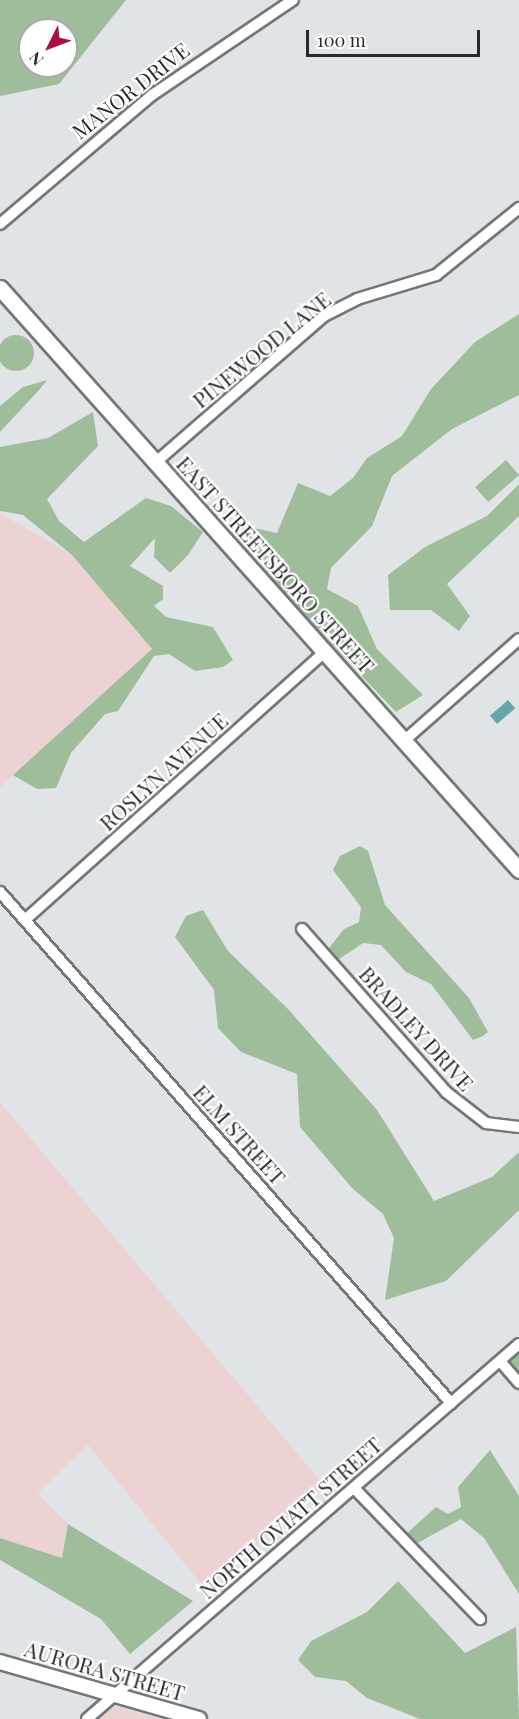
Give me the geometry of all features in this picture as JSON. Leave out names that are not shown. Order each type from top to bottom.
[{"type":"main road","name":"EAST STREETSBORO STREET","points":[[0,288],[519,870]]},
{"type":"street","name":"MANOR DRIVE","points":[[0,224],[152,94],[294,0]]},
{"type":"street","name":"PINEWOOD LANE","points":[[156,462],[324,316],[357,299],[436,275],[519,208]]},
{"type":"street","points":[[405,740],[519,639]]},
{"type":"street","name":"ROSLYN AVENUE","points":[[26,919],[326,651]]},
{"type":"street","name":"ELM STREET","points":[[0,892],[451,1403]]},
{"type":"street","name":"BRADLEY DRIVE","points":[[302,928],[446,1092],[486,1123],[519,1127]]},
{"type":"street","name":"NORTH OVIATT STREET","points":[[87,1719],[519,1344]]},
{"type":"street","points":[[500,1361],[519,1383]]},
{"type":"street","points":[[354,1488],[480,1619]]},
{"type":"street","name":"AURORA STREET","points":[[0,1662],[199,1719]]},
{"type":"shaded area","points":[[0,513],[72,555],[152,649],[0,787]]},
{"type":"shaded area","points":[[0,1102],[324,1485],[206,1590],[88,1445],[38,1493],[68,1524],[62,1558],[0,1538]]},
{"type":"shaded area","points":[[113,1705],[163,1719],[96,1719]]},
{"type":"green space","points":[[0,0],[126,0],[78,60],[78,18],[18,18],[18,78],[64,78],[59,84],[0,96]]},
{"type":"green space","points":[[519,314],[519,395],[452,429],[392,476],[372,526],[331,568],[327,589],[358,606],[377,649],[423,695],[396,712],[236,544],[244,526],[277,533],[298,483],[330,496],[353,478],[367,458],[402,436],[431,389],[475,342]]},
{"type":"green space","points":[[16,335],[29,340],[34,353],[29,366],[16,371],[3,366],[-2,353],[3,340]]},
{"type":"green space","points":[[47,380],[0,432],[0,406],[23,387]]},
{"type":"green space","points":[[93,412],[98,446],[47,499],[59,521],[84,542],[146,498],[171,506],[203,532],[188,555],[170,573],[154,557],[155,538],[130,566],[163,586],[163,599],[154,606],[166,617],[213,627],[233,660],[223,667],[195,671],[169,654],[154,656],[118,711],[105,714],[71,753],[56,788],[37,789],[13,775],[152,649],[72,555],[23,515],[0,511],[0,447],[48,438]]},
{"type":"green space","points":[[506,460],[519,475],[488,502],[475,487]]},
{"type":"green space","points":[[519,484],[519,516],[447,584],[470,616],[459,631],[431,610],[390,610],[388,575],[425,547],[487,516]]},
{"type":"green space","points":[[360,846],[368,851],[385,905],[469,998],[488,1032],[483,1036],[473,1040],[431,984],[406,972],[381,945],[363,943],[338,960],[329,948],[344,929],[359,922],[361,907],[333,870],[340,856]]},
{"type":"green space","points":[[203,910],[228,951],[288,1009],[377,1110],[434,1201],[492,1177],[519,1152],[519,1210],[446,1281],[385,1300],[394,1238],[383,1214],[352,1188],[300,1127],[297,1074],[241,1052],[218,1028],[214,990],[175,937],[186,916]]},
{"type":"green space","points":[[519,1344],[519,1383],[500,1361]]},
{"type":"green space","points":[[490,1450],[519,1496],[519,1594],[484,1538],[461,1519],[414,1545],[405,1535],[436,1507],[448,1514],[461,1507],[458,1487]]},
{"type":"green space","points":[[68,1524],[193,1601],[130,1654],[101,1619],[0,1560],[0,1538],[62,1558]]},
{"type":"green space","points":[[398,1581],[465,1653],[516,1627],[519,1719],[420,1719],[367,1698],[346,1681],[315,1677],[298,1660],[311,1641],[367,1612]]},
{"type":"water","points":[[508,700],[515,708],[497,724],[490,716]]}]
